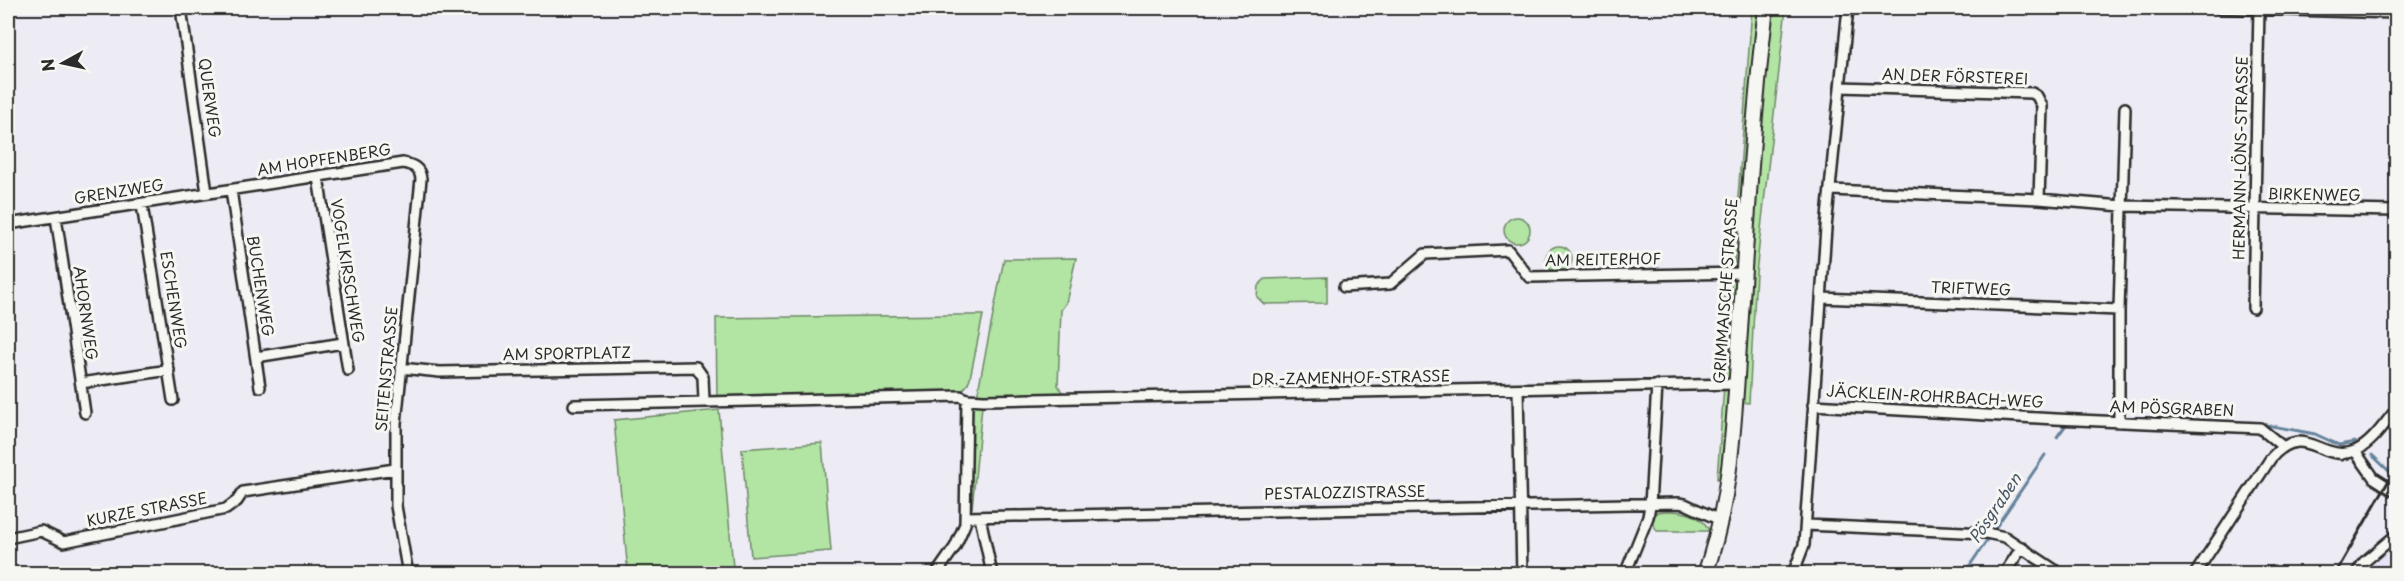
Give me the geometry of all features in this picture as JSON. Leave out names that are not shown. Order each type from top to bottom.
[{"type":"main road","name":"GRIMMAISCHE STRASSE","points":[[1705,573],[1722,521],[1730,466],[1766,8]]},
{"type":"street","name":"QUERWEG","points":[[181,8],[207,193]]},
{"type":"street","points":[[1793,573],[1804,545],[1806,525],[1826,228],[1848,8]]},
{"type":"street","points":[[2218,8],[2397,13]]},
{"type":"street","name":"HERMANN-LÖNS-STRASSE","points":[[2253,308],[2259,8]]},
{"type":"street","name":"AN DER FÖRSTEREI","points":[[1840,87],[2032,93],[2037,96],[2042,106],[2039,199]]},
{"type":"street","points":[[2119,422],[2119,310],[2125,108]]},
{"type":"street","name":"AM HOPFENBERG","points":[[233,190],[403,163],[416,168]]},
{"type":"street","name":"SEITENSTRASSE","points":[[408,573],[396,506],[395,469],[397,399],[421,179],[420,172],[416,168]]},
{"type":"street","name":"VOGELKIRSCHWEG","points":[[318,177],[348,370]]},
{"type":"street","name":"GRENZWEG","points":[[8,224],[233,190]]},
{"type":"street","name":"BUCHENWEG","points":[[233,190],[260,387]]},
{"type":"street","points":[[1831,190],[2039,199],[2122,206]]},
{"type":"street","name":"ESCHENWEG","points":[[142,205],[174,400]]},
{"type":"street","name":"BIRKENWEG","points":[[2122,206],[2397,211]]},
{"type":"street","name":"AHORNWEG","points":[[56,217],[85,413]]},
{"type":"street","name":"AM REITERHOF","points":[[1344,287],[1390,284],[1425,254],[1508,250],[1529,277],[1744,273]]},
{"type":"street","name":"TRIFTWEG","points":[[1821,298],[2119,310]]},
{"type":"street","points":[[256,357],[344,343]]},
{"type":"street","name":"AM SPORTPLATZ","points":[[401,368],[440,372],[696,367],[703,377],[704,401]]},
{"type":"street","points":[[81,383],[169,370]]},
{"type":"street","name":"DR.-ZAMENHOF-STRASSE","points":[[967,399],[1736,384]]},
{"type":"street","points":[[1625,573],[1648,517],[1657,385]]},
{"type":"street","points":[[1518,389],[1522,573]]},
{"type":"street","points":[[574,405],[960,396],[967,399],[966,516],[955,547],[936,573]]},
{"type":"street","name":"JÄCKLEIN-ROHRBACH-WEG","points":[[1813,405],[2061,419]]},
{"type":"street","points":[[2195,573],[2271,458],[2282,446],[2293,441],[2328,450],[2355,451],[2370,439],[2397,410]]},
{"type":"street","name":"AM PÖSGRABEN","points":[[2061,419],[2260,428],[2282,446]]},
{"type":"street","points":[[2355,451],[2373,478],[2397,492]]},
{"type":"street","name":"KURZE STRASSE","points":[[8,538],[41,531],[64,542],[226,509],[237,501],[243,492],[395,469]]},
{"type":"street","name":"PESTALOZZISTRASSE","points":[[966,516],[1685,504],[1722,521]]},
{"type":"street","points":[[980,517],[992,573]]},
{"type":"street","points":[[1806,525],[1992,534],[2005,537],[2061,573]]},
{"type":"street","points":[[2356,573],[2364,562],[2397,535]]},
{"type":"street","points":[[2004,573],[2022,547]]},
{"type":"shaded area","points":[[2396,541],[2396,573],[2360,574],[2366,564]]},
{"type":"green space","points":[[1752,8],[1759,8],[1750,94],[1738,263],[1734,263],[1735,222]]},
{"type":"green space","points":[[1772,8],[1786,8],[1756,273],[1749,403],[1741,402],[1764,82]]},
{"type":"green space","points":[[1517,217],[1526,221],[1530,230],[1526,239],[1517,243],[1508,239],[1504,230],[1508,221]]},
{"type":"green space","points":[[1559,246],[1568,250],[1572,259],[1568,268],[1559,272],[1550,268],[1546,259],[1550,250]]},
{"type":"green space","points":[[1076,258],[1066,303],[1061,310],[1058,385],[1062,392],[1067,394],[1716,379],[1724,373],[1727,367],[1731,320],[1726,303],[1721,297],[1731,298],[1731,277],[1737,279],[1731,376],[1722,381],[977,396],[1004,259]]},
{"type":"green space","points":[[1327,277],[1327,303],[1264,304],[1257,297],[1258,286],[1265,279]]},
{"type":"green space","points":[[983,315],[970,378],[962,391],[717,397],[716,318]]},
{"type":"green space","points":[[1724,386],[1730,391],[1722,480],[1717,479]]},
{"type":"green space","points":[[974,404],[982,406],[972,508],[970,508],[970,407]]},
{"type":"green space","points":[[719,410],[733,567],[663,573],[628,573],[614,420]]},
{"type":"green space","points":[[822,443],[831,551],[751,557],[742,449]]},
{"type":"green space","points":[[1657,512],[1687,513],[1700,520],[1709,531],[1657,531],[1652,522]]},
{"type":"waterway","name":"Pösgraben","points":[[2261,424],[2315,434],[2339,445],[2355,442]]},
{"type":"waterway","name":"Pösgraben","points":[[2057,437],[2065,426]]},
{"type":"waterway","name":"Pösgraben","points":[[1964,574],[2045,455]]},
{"type":"waterway","name":"Pösgraben","points":[[2372,455],[2396,478]]},
{"type":"railway","points":[[2335,574],[2396,468]]}]
